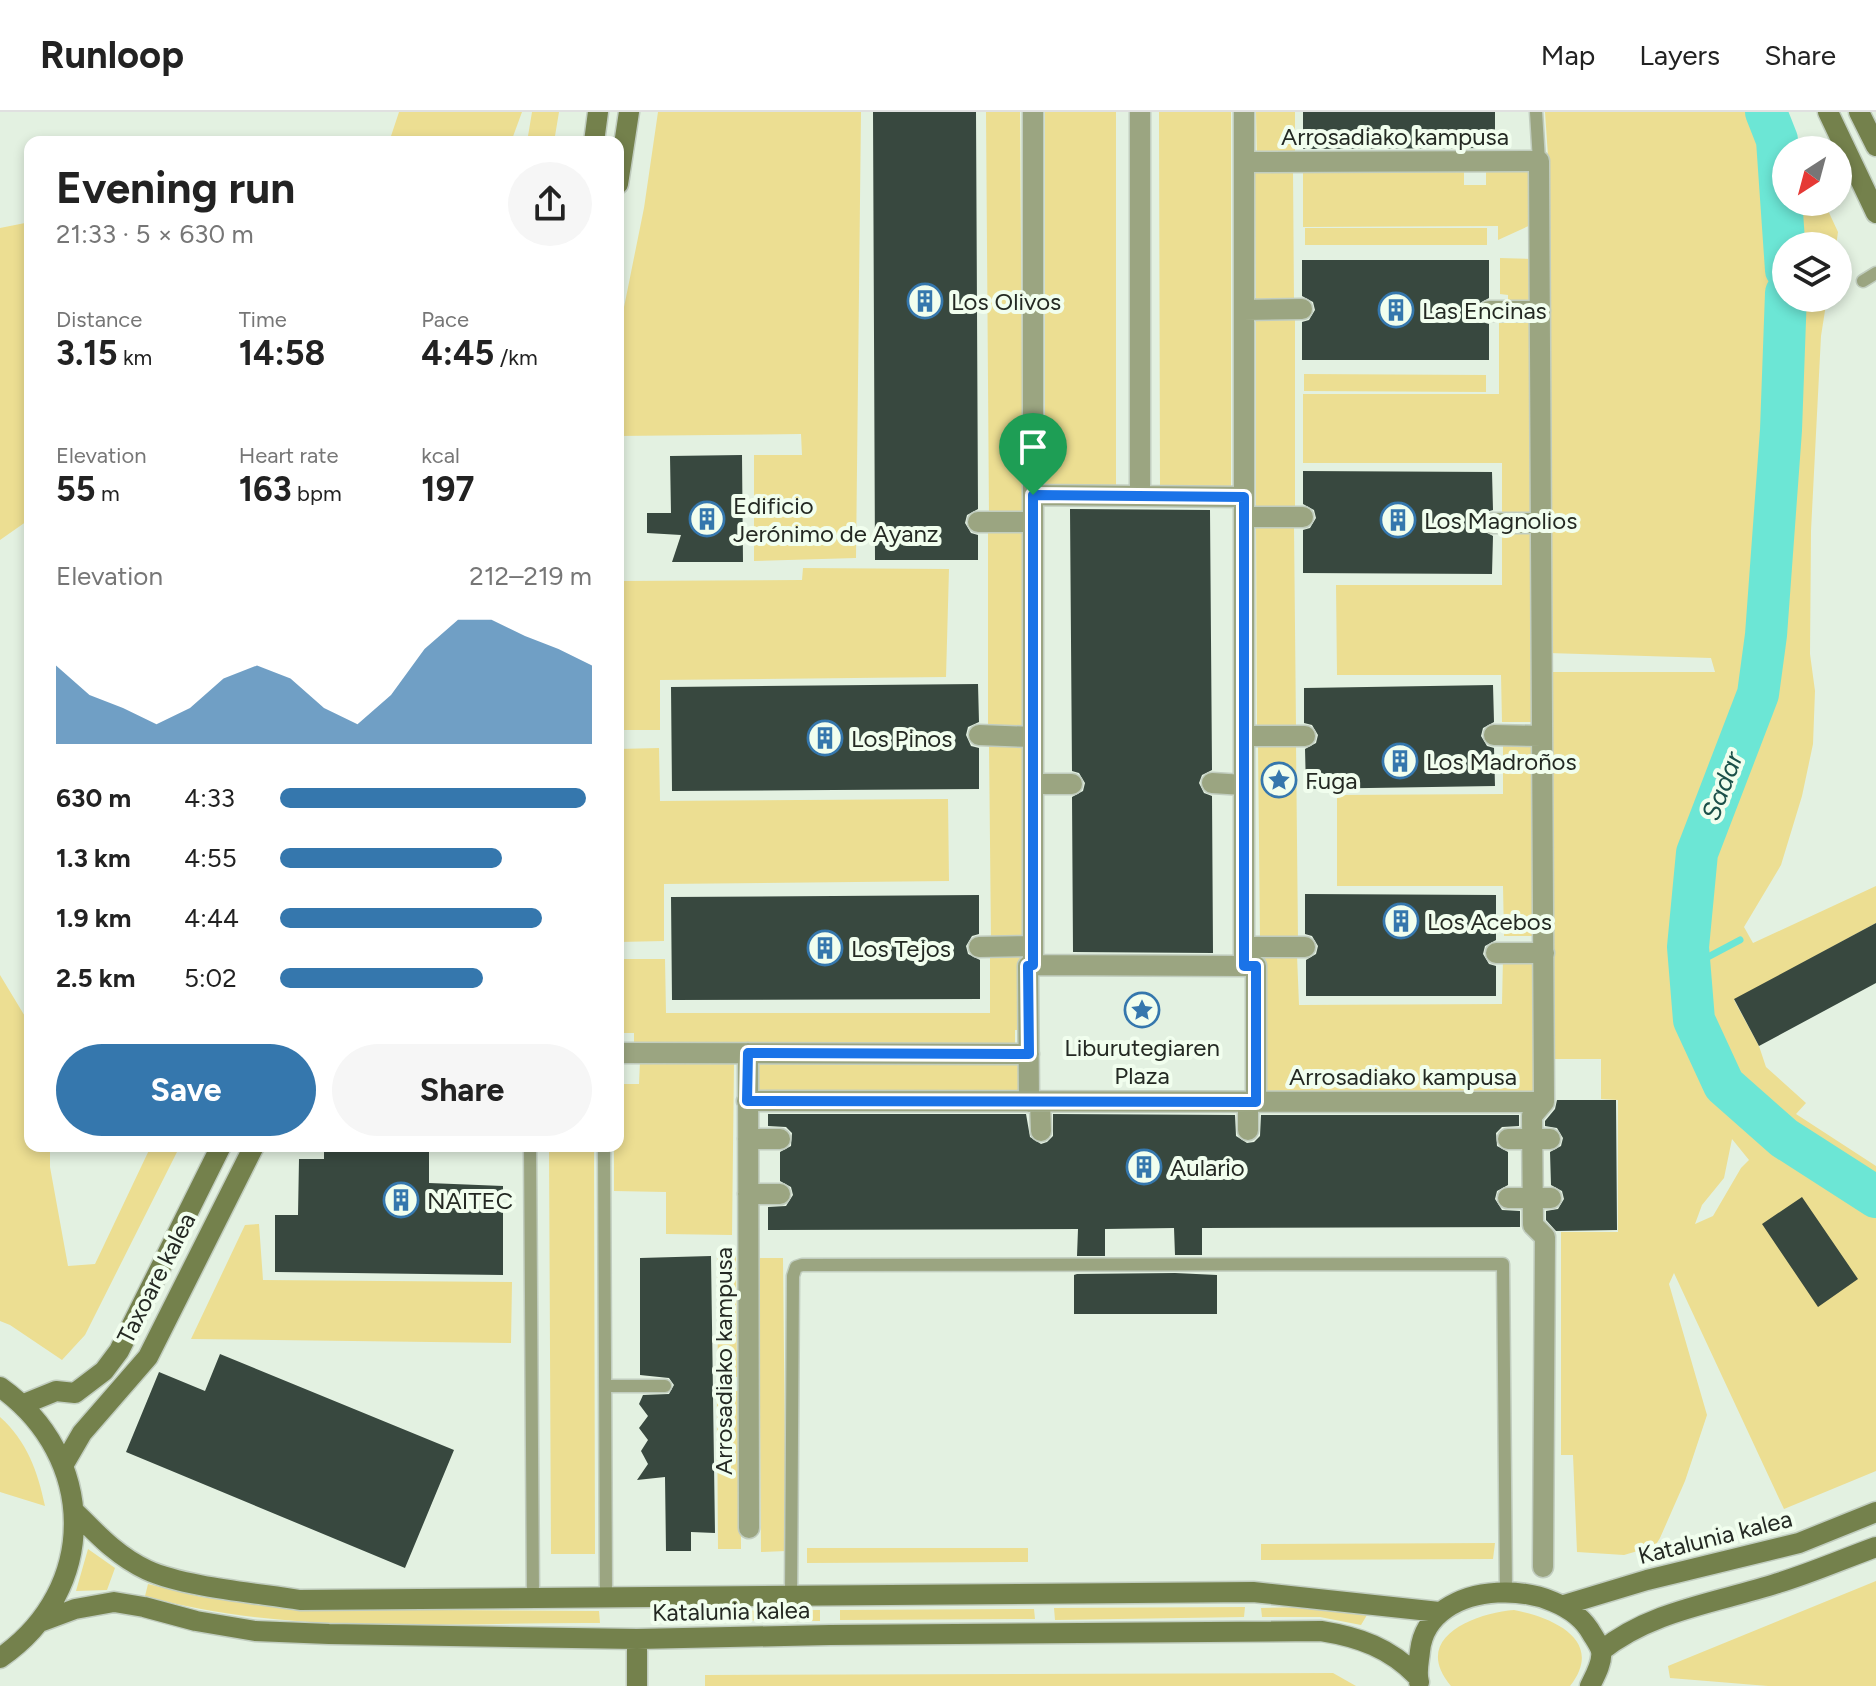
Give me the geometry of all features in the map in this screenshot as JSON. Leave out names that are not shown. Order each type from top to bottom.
[{"type":"street","points":[[595,136],[598,112]]},
{"type":"street","points":[[624,145],[629,112]]},
{"type":"street","points":[[1033,112],[1033,956],[1028,966],[1029,1054],[1034,1102],[1041,1131]]},
{"type":"street","points":[[1140,112],[1140,495]]},
{"type":"street","name":"Arrosadiako kampusa","points":[[1244,112],[1244,957],[1256,966],[1252,1102],[1248,1130]]},
{"type":"street","points":[[1828,112],[1876,213]]},
{"type":"street","points":[[1859,112],[1876,146]]},
{"type":"street","name":"Arrosadiako kampusa","points":[[747,1101],[1140,1104],[1544,1102],[1539,161],[1244,162]]},
{"type":"street","points":[[1244,310],[1302,309]]},
{"type":"street","points":[[1489,311],[1540,311]]},
{"type":"street","points":[[1033,495],[1140,495],[1303,517]]},
{"type":"street","points":[[978,522],[1033,522]]},
{"type":"street","points":[[1493,523],[1541,523]]},
{"type":"street","points":[[979,735],[1033,737]]},
{"type":"street","points":[[1494,735],[1542,736]]},
{"type":"street","points":[[1244,736],[1305,736]]},
{"type":"street","points":[[1212,783],[1244,785]]},
{"type":"street","points":[[1033,784],[1072,784]]},
{"type":"street","points":[[979,947],[1033,956],[1244,957],[1305,947]]},
{"type":"street","points":[[1496,953],[1544,953]]},
{"type":"street","points":[[624,1053],[1029,1054]]},
{"type":"street","name":"Arrosadiako kampusa","points":[[748,1053],[749,1528]]},
{"type":"street","points":[[1543,1567],[1545,1237],[1533,1225],[1542,1198],[1541,1139],[1532,1116],[1544,1102]]},
{"type":"street","points":[[748,1139],[780,1139]]},
{"type":"street","points":[[1508,1139],[1541,1139]]},
{"type":"street","name":"Taxoare kalea","points":[[24,1404],[56,1391],[75,1393],[112,1361],[129,1333],[218,1152]]},
{"type":"street","name":"Taxoare kalea","points":[[64,1464],[82,1433],[148,1357],[251,1152]]},
{"type":"street","points":[[748,1194],[780,1194]]},
{"type":"street","points":[[1508,1198],[1542,1198]]},
{"type":"street","points":[[0,1387],[24,1404],[47,1432],[64,1464],[74,1511],[72,1551],[60,1588],[40,1622],[0,1658]]},
{"type":"street","name":"Katalunia kalea","points":[[74,1511],[109,1546],[148,1571],[187,1581],[300,1600],[1253,1592],[1439,1612]]},
{"type":"street","name":"Katalunia kalea","points":[[1564,1605],[1647,1580],[1799,1543],[1876,1512]]},
{"type":"street","points":[[1597,1668],[1623,1633],[1657,1618],[1779,1583],[1876,1547]]},
{"type":"street","points":[[1419,1681],[1421,1642],[1439,1612],[1472,1596],[1506,1592],[1549,1598],[1564,1605],[1586,1623],[1597,1668],[1609,1686]]},
{"type":"street","name":"Katalunia kalea","points":[[40,1622],[75,1609],[114,1602],[255,1631],[637,1639],[846,1634],[1321,1631],[1345,1635],[1382,1648],[1404,1663],[1419,1681]]},
{"type":"street","points":[[637,1639],[637,1686]]},
{"type":"lane","points":[[1536,112],[1539,161]]},
{"type":"lane","points":[[1863,281],[1876,273]]},
{"type":"lane","points":[[530,1152],[533,1596]]},
{"type":"lane","points":[[604,1152],[606,1596]]},
{"type":"lane","points":[[791,1596],[793,1276],[796,1267],[1198,1270],[1503,1264],[1506,1592]]},
{"type":"lane","points":[[605,1386],[665,1386]]},
{"type":"shaded area","points":[[399,112],[522,112],[513,136],[391,136]]},
{"type":"shaded area","points":[[532,112],[559,112],[555,136],[528,136]]},
{"type":"shaded area","points":[[658,112],[861,112],[856,558],[754,561],[754,455],[802,455],[801,434],[624,436],[624,307],[644,208]]},
{"type":"shaded area","points":[[986,112],[1020,112],[1023,517],[989,517]]},
{"type":"shaded area","points":[[1045,112],[1116,112],[1116,486],[1045,486]]},
{"type":"shaded area","points":[[1159,112],[1231,112],[1231,487],[1160,486]]},
{"type":"shaded area","points":[[1256,112],[1295,112],[1295,159],[1257,159]]},
{"type":"shaded area","points":[[1545,112],[1782,112],[1793,136],[1772,136],[1772,216],[1831,216],[1838,232],[1772,232],[1772,312],[1825,312],[1811,531],[1810,654],[1815,691],[1813,744],[1802,796],[1781,865],[1744,927],[1753,943],[1876,886],[1876,923],[1734,1000],[1759,1046],[1766,1067],[1806,1103],[1796,1114],[1876,1166],[1876,1471],[1784,1509],[1674,1273],[1669,1284],[1707,1415],[1685,1481],[1660,1538],[1655,1546],[1624,1555],[1577,1552],[1573,1455],[1561,1455],[1561,1232],[1618,1232],[1618,1100],[1601,1099],[1601,1059],[1551,1059],[1549,672],[1715,672],[1711,658],[1548,653],[1548,156]],"holes":[[[1732,1139],[1749,1160],[1741,1168],[1713,1216],[1695,1224],[1702,1205],[1724,1178]]]},
{"type":"shaded area","points":[[1533,170],[1533,224],[1498,240],[1498,226],[1303,227],[1303,171],[1464,171],[1464,185],[1486,185],[1486,171]]},
{"type":"shaded area","points":[[1255,171],[1293,171],[1294,303],[1256,303]]},
{"type":"shaded area","points":[[24,223],[24,523],[0,540],[0,228]]},
{"type":"shaded area","points":[[1305,228],[1487,228],[1487,245],[1305,245]]},
{"type":"shaded area","points":[[1500,258],[1534,259],[1533,303],[1508,303],[1508,295],[1500,294]]},
{"type":"shaded area","points":[[1256,318],[1295,318],[1295,509],[1256,509]]},
{"type":"shaded area","points":[[1499,323],[1533,323],[1533,514],[1502,514],[1502,463],[1303,463],[1303,394],[1499,394]]},
{"type":"shaded area","points":[[1304,374],[1486,375],[1486,392],[1304,391]]},
{"type":"shaded area","points":[[1256,526],[1294,526],[1296,728],[1257,728]]},
{"type":"shaded area","points":[[988,530],[1023,530],[1023,728],[988,728]]},
{"type":"shaded area","points":[[1502,530],[1536,530],[1537,722],[1502,722],[1501,675],[1337,675],[1336,585],[1502,585]]},
{"type":"shaded area","points":[[803,568],[949,569],[946,677],[660,680],[660,730],[624,730],[624,581],[802,580]]},
{"type":"shaded area","points":[[1503,741],[1535,741],[1536,936],[1504,936],[1503,886],[1337,886],[1337,795],[1503,794]]},
{"type":"shaded area","points":[[1258,742],[1296,742],[1298,940],[1260,940]]},
{"type":"shaded area","points":[[989,745],[1022,745],[1024,940],[991,941]]},
{"type":"shaded area","points":[[659,748],[660,801],[948,799],[949,881],[664,884],[664,941],[624,942],[624,749]]},
{"type":"shaded area","points":[[990,952],[1024,952],[1024,1030],[1015,1030],[1015,1048],[634,1048],[634,1033],[624,1033],[624,959],[665,959],[666,1013],[990,1013]]},
{"type":"shaded area","points":[[1297,955],[1299,1005],[1502,1004],[1503,958],[1536,957],[1537,1097],[1261,1098],[1260,956]]},
{"type":"shaded area","points":[[0,975],[24,1015],[24,1152],[50,1152],[68,1266],[95,1264],[148,1152],[177,1152],[85,1335],[62,1360],[0,1321]]},
{"type":"shaded area","points":[[756,1059],[1020,1059],[1020,1093],[756,1094]]},
{"type":"shaded area","points":[[640,1061],[734,1062],[732,1235],[666,1234],[666,1192],[614,1191],[614,1152],[624,1152],[624,1084],[639,1084]]},
{"type":"shaded area","points":[[549,1152],[594,1152],[595,1554],[551,1554]]},
{"type":"shaded area","points":[[259,1224],[263,1280],[512,1282],[511,1343],[191,1339],[245,1225]]},
{"type":"shaded area","points":[[717,1256],[736,1256],[737,1377],[718,1377]]},
{"type":"shaded area","points":[[759,1258],[783,1258],[786,1551],[761,1552]]},
{"type":"shaded area","points":[[717,1391],[740,1391],[741,1549],[718,1549]]},
{"type":"shaded area","points":[[0,1417],[17,1436],[30,1458],[45,1506],[0,1492]]},
{"type":"shaded area","points":[[1495,1543],[1493,1559],[1261,1560],[1261,1544]]},
{"type":"shaded area","points":[[807,1548],[1028,1548],[1028,1562],[807,1563]]},
{"type":"shaded area","points":[[88,1549],[115,1568],[107,1590],[76,1591]]},
{"type":"shaded area","points":[[1876,1581],[1876,1686],[1768,1686],[1670,1678],[1668,1666]]},
{"type":"shaded area","points":[[148,1584],[201,1597],[297,1609],[599,1611],[600,1623],[428,1625],[313,1622],[200,1609],[145,1596]]},
{"type":"shaded area","points":[[1245,1607],[1244,1617],[1055,1620],[1054,1608]]},
{"type":"shaded area","points":[[1309,1607],[1367,1615],[1361,1625],[1320,1617],[1262,1617],[1261,1608]]},
{"type":"shaded area","points":[[1034,1609],[1035,1619],[840,1620],[840,1610]]},
{"type":"shaded area","points":[[820,1610],[820,1621],[689,1620],[683,1615],[686,1611]]},
{"type":"shaded area","points":[[1514,1610],[1544,1618],[1570,1633],[1582,1656],[1579,1670],[1570,1686],[1451,1686],[1440,1669],[1438,1654],[1452,1631],[1482,1616]]},
{"type":"shaded area","points":[[1333,1673],[1356,1686],[705,1686],[705,1675]]},
{"type":"building","name":"Los Olivos","points":[[873,112],[976,112],[978,509],[967,515],[965,523],[971,533],[978,535],[978,560],[875,560]]},
{"type":"building","points":[[1303,112],[1495,112],[1495,148],[1303,149]]},
{"type":"building","name":"Las Encinas","points":[[1302,260],[1489,260],[1489,298],[1478,304],[1476,312],[1482,322],[1489,324],[1489,360],[1302,360],[1302,322],[1309,320],[1315,310],[1313,302],[1302,296]]},
{"type":"building","name":"Edificio Jerónimo de Ayanz","points":[[742,455],[743,562],[672,562],[681,535],[647,533],[647,513],[671,513],[670,456]]},
{"type":"building","name":"Los Magnolios","points":[[1303,471],[1492,472],[1493,510],[1486,512],[1480,522],[1482,530],[1493,536],[1492,574],[1303,573],[1303,530],[1310,528],[1316,518],[1314,510],[1303,504]]},
{"type":"building","points":[[1070,509],[1210,510],[1212,770],[1202,775],[1199,783],[1204,793],[1212,796],[1213,953],[1073,952],[1072,797],[1083,791],[1085,783],[1079,773],[1072,771]]},
{"type":"building","name":"Los Pinos","points":[[978,684],[979,722],[968,727],[966,735],[971,746],[979,748],[979,789],[672,791],[671,687]]},
{"type":"building","name":"Los Madroños","points":[[1493,685],[1494,722],[1483,728],[1481,736],[1487,746],[1494,748],[1495,786],[1306,789],[1305,749],[1316,743],[1318,735],[1312,725],[1304,723],[1304,688]]},
{"type":"building","name":"Los Acebos","points":[[1305,894],[1496,895],[1496,940],[1485,946],[1483,954],[1489,964],[1496,966],[1496,996],[1306,996],[1306,960],[1316,954],[1318,946],[1312,936],[1305,934]]},
{"type":"building","name":"Los Tejos","points":[[979,895],[979,934],[972,936],[966,946],[968,954],[980,960],[980,999],[672,1000],[671,897]]},
{"type":"building","points":[[1876,923],[1876,983],[1759,1046],[1734,999]]},
{"type":"building","points":[[1557,1100],[1616,1100],[1617,1230],[1556,1231],[1546,1220],[1546,1211],[1558,1209],[1564,1199],[1562,1191],[1551,1185],[1550,1152],[1561,1146],[1563,1138],[1557,1128],[1545,1126]]},
{"type":"building","name":"Aulario","points":[[768,1114],[1026,1114],[1030,1137],[1041,1144],[1053,1136],[1053,1114],[1235,1115],[1236,1136],[1247,1143],[1254,1142],[1260,1136],[1261,1115],[1519,1115],[1519,1126],[1502,1127],[1496,1133],[1497,1146],[1508,1152],[1508,1185],[1497,1191],[1495,1199],[1502,1210],[1520,1211],[1520,1227],[1202,1228],[1202,1255],[1175,1255],[1174,1228],[1105,1229],[1105,1256],[1077,1256],[1078,1229],[768,1230],[768,1207],[786,1206],[793,1195],[791,1187],[780,1181],[780,1152],[791,1146],[792,1133],[786,1127],[768,1126]]},
{"type":"building","name":"NAITEC","points":[[324,1152],[429,1152],[429,1183],[503,1186],[503,1275],[275,1272],[275,1215],[298,1215],[299,1159],[324,1159]]},
{"type":"building","points":[[1802,1197],[1858,1279],[1818,1307],[1762,1224]]},
{"type":"building","points":[[711,1256],[715,1533],[691,1532],[691,1551],[666,1551],[665,1477],[637,1480],[648,1464],[641,1451],[648,1440],[639,1428],[648,1416],[639,1404],[643,1395],[669,1394],[674,1385],[669,1378],[640,1375],[640,1258]]},
{"type":"building","points":[[1074,1275],[1217,1275],[1217,1314],[1074,1314]]},
{"type":"building","points":[[220,1354],[454,1450],[405,1568],[126,1452],[159,1372],[205,1391]]},
{"type":"waterway","name":"Sadar","points":[[1766,112],[1777,140],[1783,232]]},
{"type":"waterway","name":"Sadar","points":[[1785,312],[1781,430],[1766,635],[1758,694],[1697,853],[1688,947],[1694,1020],[1724,1085],[1784,1138],[1876,1197]]},
{"type":"waterway","points":[[1689,967],[1740,940]]},
{"type":"place","name":"Los Olivos","points":[[925,301]]},
{"type":"place","name":"Las Encinas","points":[[1396,310]]},
{"type":"place","name":"Edificio Jerónimo de Ayanz","points":[[707,519]]},
{"type":"place","name":"Los Magnolios","points":[[1398,520]]},
{"type":"place","name":"Los Pinos","points":[[825,738]]},
{"type":"place","name":"Los Madroños","points":[[1400,761]]},
{"type":"place","name":"Fuga","points":[[1279,780]]},
{"type":"place","name":"Los Acebos","points":[[1401,921]]},
{"type":"place","name":"Los Tejos","points":[[825,948]]},
{"type":"place","name":"Liburutegiaren Plaza","points":[[1142,1010]]},
{"type":"place","name":"Aulario","points":[[1144,1167]]},
{"type":"place","name":"NAITEC","points":[[401,1200]]},
{"type":"route","points":[[1033,495],[1244,497],[1244,966],[1256,966],[1256,1102],[747,1101],[748,1053],[1029,1054],[1028,966],[1033,965],[1033,495]]}]
